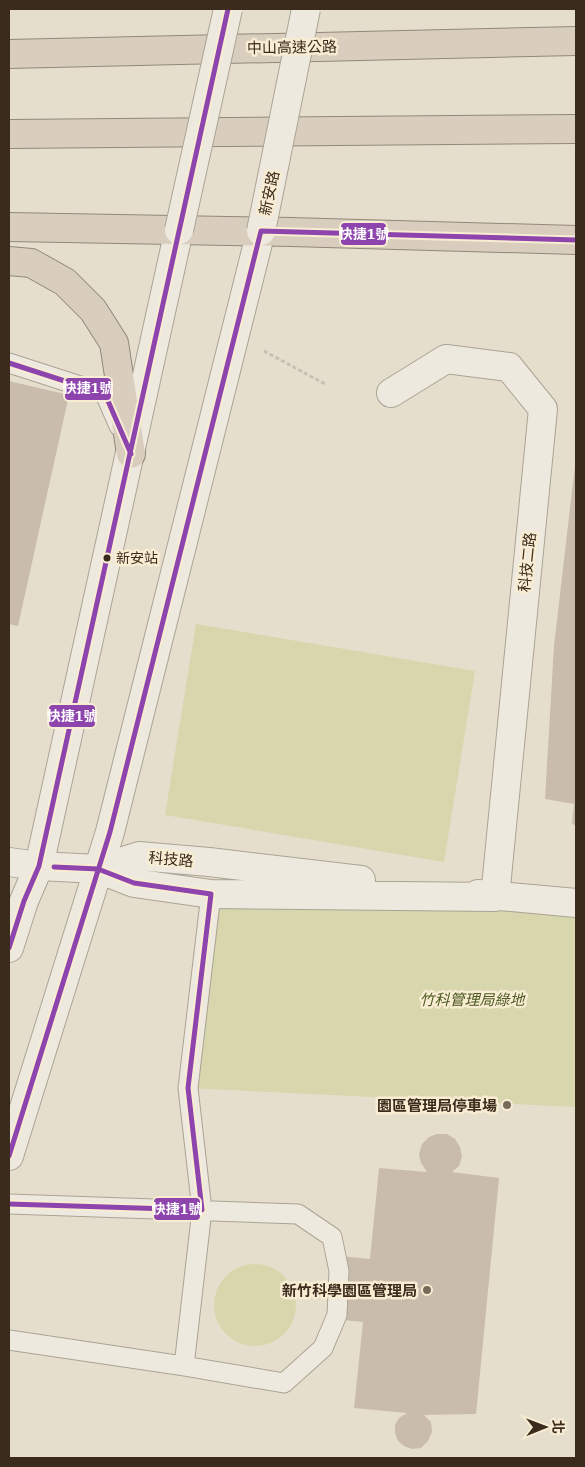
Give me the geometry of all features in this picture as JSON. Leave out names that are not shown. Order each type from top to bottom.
[{"type":"highway","name":"中山高速公路","points":[[9,54],[576,41]]},
{"type":"highway","points":[[9,134],[576,129]]},
{"type":"highway","points":[[9,227],[261,231],[576,240]]},
{"type":"highway","points":[[9,261],[31,264],[65,282],[93,310],[114,343],[131,454]]},
{"type":"street","points":[[9,948],[24,901],[39,866],[228,9]]},
{"type":"street","name":"新安路","points":[[9,1156],[112,822],[261,231],[306,9]]},
{"type":"street","name":"科技二路","points":[[391,393],[446,360],[509,367],[543,409],[495,896]]},
{"type":"street","name":"科技路","points":[[98,869],[138,856],[209,862],[495,896],[576,903]]},
{"type":"street","points":[[9,862],[39,866],[98,869]]},
{"type":"street","name":"科技路","points":[[98,869],[134,883],[211,894],[495,896]]},
{"type":"lane","points":[[9,363],[106,394],[131,454]]},
{"type":"lane","points":[[184,1366],[202,1210],[188,1088],[211,894]]},
{"type":"lane","points":[[9,1204],[298,1214],[332,1237],[339,1271],[337,1315],[323,1348],[284,1383],[9,1340]]},
{"type":"path","points":[[261,349],[327,386]]},
{"type":"green space","points":[[196,624],[475,671],[444,862],[165,815]]},
{"type":"green space","name":"竹科管理局綠地","points":[[211,894],[576,907],[576,1107],[188,1088]]},
{"type":"green space","points":[[255,1264],[271,1267],[284,1276],[293,1289],[296,1305],[293,1321],[284,1334],[271,1343],[255,1346],[239,1343],[226,1334],[217,1321],[214,1305],[217,1289],[226,1276],[239,1267]]},
{"type":"building","points":[[9,381],[69,395],[18,626],[9,624]]},
{"type":"building","points":[[575,465],[576,827],[572,823],[574,804],[545,799],[554,646]]},
{"type":"building","name":"新竹科學園區管理局","points":[[437,1134],[447,1134],[455,1139],[460,1147],[462,1156],[459,1166],[452,1172],[499,1178],[476,1414],[424,1415],[431,1422],[432,1432],[428,1441],[421,1448],[412,1449],[398,1441],[395,1433],[395,1425],[399,1418],[407,1413],[354,1408],[363,1322],[333,1319],[340,1256],[370,1259],[379,1168],[427,1172],[421,1163],[419,1154],[422,1144],[429,1137]]},
{"type":"transit line","name":"快捷1號","points":[[9,948],[24,901],[39,866],[228,9]]},
{"type":"transit line","name":"快捷1號","points":[[9,1156],[110,832],[261,231],[576,240]]},
{"type":"transit line","name":"快捷1號","points":[[9,363],[105,394],[131,454]]},
{"type":"transit line","name":"快捷1號","points":[[9,1204],[202,1210],[188,1088],[211,894],[134,883],[98,869],[54,867]]},
{"type":"place","name":"新安站","points":[[107,558]]},
{"type":"place","name":"園區管理局停車場","points":[[507,1105]]},
{"type":"place","name":"新竹科學園區管理局","points":[[427,1290]]}]
